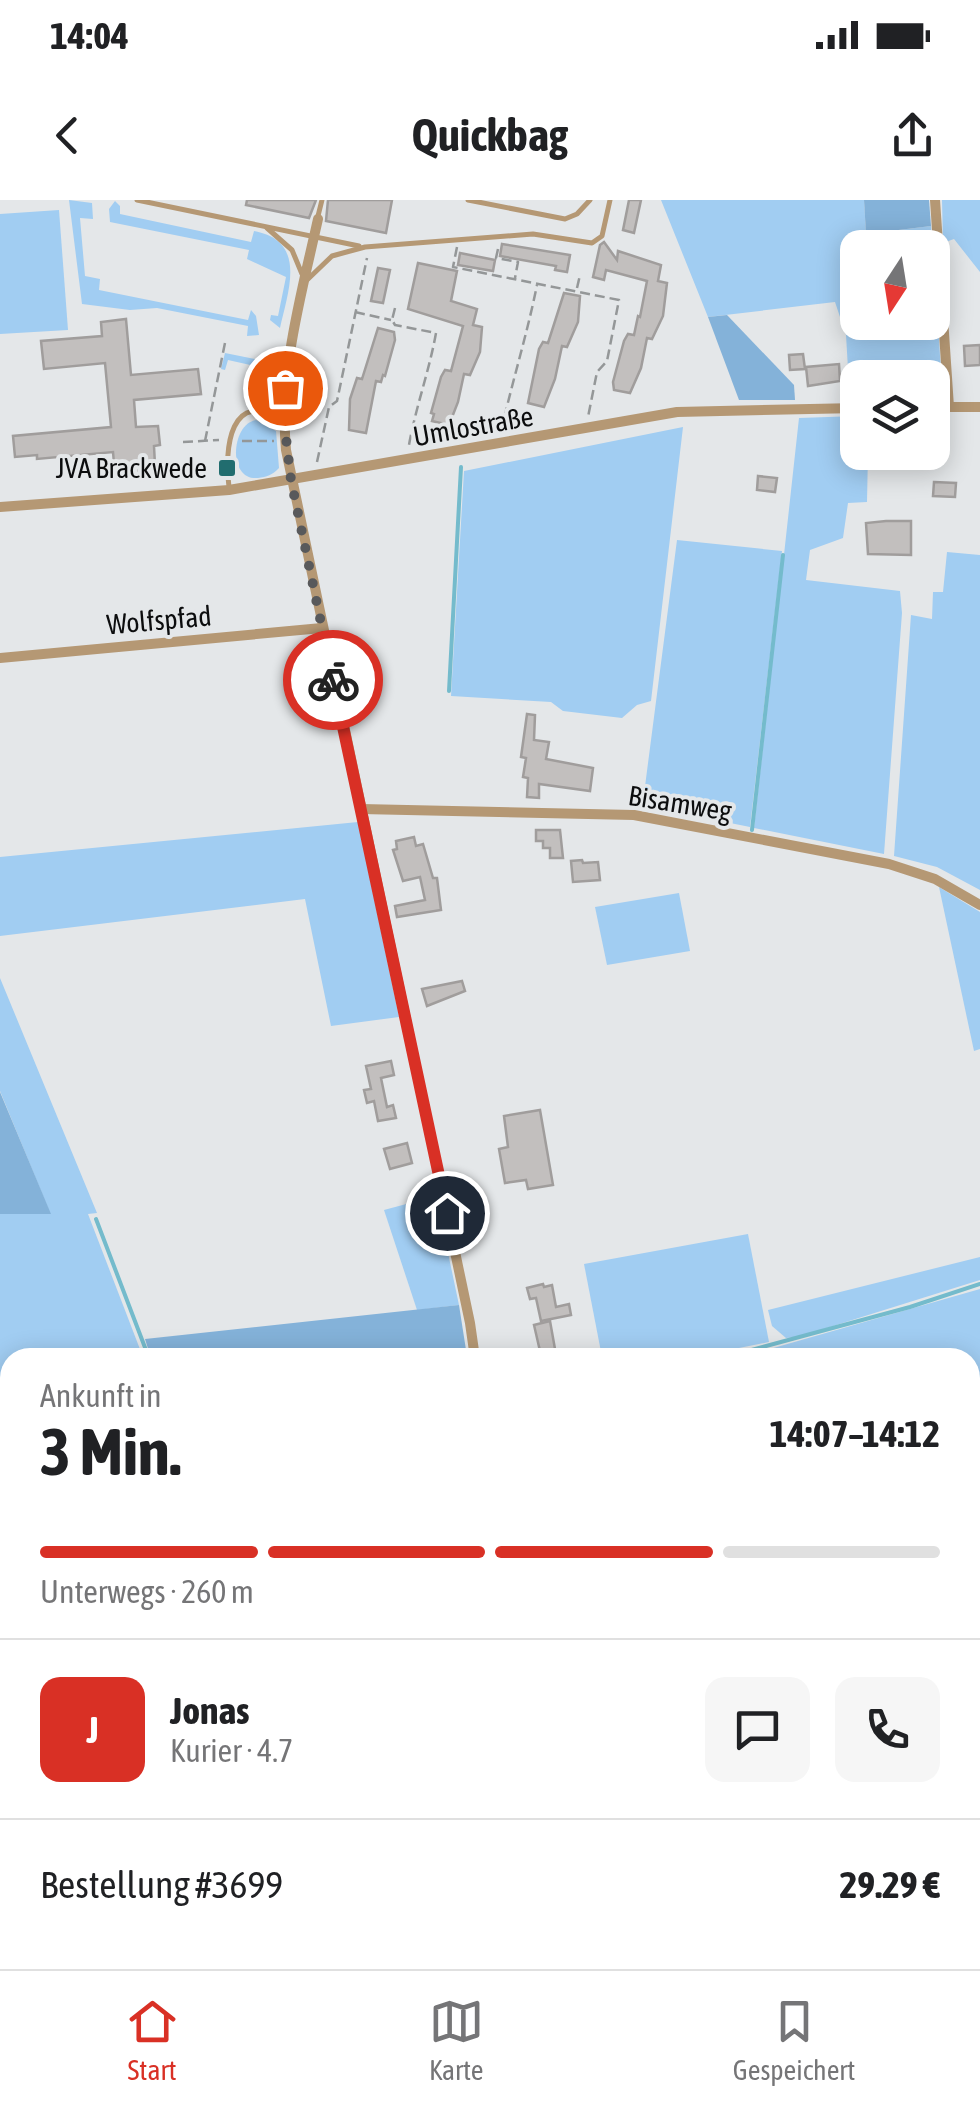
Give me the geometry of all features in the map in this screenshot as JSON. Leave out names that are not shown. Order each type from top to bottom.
[{"type":"street","points":[[935,200],[945,360]]},
{"type":"street","points":[[318,220],[286,374],[284,421],[291,480],[473,1348]]},
{"type":"street","points":[[950,406],[980,406]]},
{"type":"street","name":"Umlostraße","points":[[0,507],[229,490],[677,412],[840,408]]},
{"type":"street","name":"Wolfspfad","points":[[0,658],[322,628]]},
{"type":"street","name":"Bisamweg","points":[[361,810],[634,815],[888,864],[934,879],[980,904]]},
{"type":"lane","points":[[137,200],[365,247]]},
{"type":"lane","points":[[318,220],[322,200]]},
{"type":"lane","points":[[468,200],[565,219],[577,214],[590,200]]},
{"type":"lane","points":[[303,287],[312,272],[332,256],[365,247],[544,234],[592,243],[599,241],[610,200]]},
{"type":"lane","points":[[266,227],[292,250],[303,287]]},
{"type":"lane","points":[[229,490],[230,436],[239,418],[248,411],[261,410],[284,421]]},
{"type":"path","points":[[501,237],[496,258],[518,262],[514,279]]},
{"type":"path","points":[[458,240],[453,267],[619,300],[607,361],[597,372],[586,428]]},
{"type":"path","points":[[314,477],[356,312],[367,258],[365,247]]},
{"type":"path","points":[[576,291],[580,275]]},
{"type":"path","points":[[498,444],[538,284]]},
{"type":"path","points":[[392,320],[395,308]]},
{"type":"path","points":[[356,312],[436,334],[427,383],[418,394],[406,461]]},
{"type":"path","points":[[205,440],[226,338]]},
{"type":"shaded area","points":[[69,200],[92,203],[93,219],[80,218],[85,276],[100,279],[99,290],[248,320],[251,310],[259,335],[247,336],[248,326],[157,308],[130,310],[82,304]]},
{"type":"shaded area","points":[[661,200],[864,200],[866,230],[840,230],[840,317],[835,302],[708,317]]},
{"type":"shaded area","points":[[864,200],[929,200],[931,226],[866,230]]},
{"type":"shaded area","points":[[942,200],[980,200],[980,272],[954,239],[950,240],[950,230],[943,230]]},
{"type":"shaded area","points":[[115,201],[120,214],[251,242],[254,231],[282,245],[288,256],[290,284],[280,328],[270,320],[271,315],[278,316],[286,277],[247,259],[249,250],[110,222],[109,209]]},
{"type":"shaded area","points":[[59,210],[68,330],[0,334],[0,214]]},
{"type":"shaded area","points":[[931,226],[931,230],[898,230]]},
{"type":"shaded area","points":[[727,315],[794,385],[795,400],[739,400],[708,317]]},
{"type":"shaded area","points":[[846,340],[939,340],[940,360],[847,360]]},
{"type":"shaded area","points":[[225,353],[269,362],[275,354],[270,378],[269,369],[228,360],[225,370],[221,369]]},
{"type":"shaded area","points":[[840,417],[840,470],[868,470],[867,502],[848,503],[843,538],[810,550],[806,580],[900,591],[902,613],[884,854],[754,828],[799,418]]},
{"type":"shaded area","points":[[256,420],[276,431],[279,468],[258,478],[241,471],[236,452],[241,431]]},
{"type":"shaded area","points":[[683,427],[651,701],[637,705],[622,718],[563,711],[551,702],[451,696],[464,471]]},
{"type":"shaded area","points":[[677,540],[782,551],[750,827],[646,806],[648,795],[644,794]]},
{"type":"shaded area","points":[[947,552],[980,555],[980,890],[937,867],[894,856],[911,615],[932,619],[933,592],[943,592]]},
{"type":"shaded area","points":[[358,822],[399,1017],[331,1026],[305,899],[0,936],[0,857]]},
{"type":"shaded area","points":[[939,887],[980,912],[980,1049],[974,1051]]},
{"type":"shaded area","points":[[679,893],[690,951],[607,965],[595,907]]},
{"type":"shaded area","points":[[0,978],[97,1213],[88,1214],[140,1348],[0,1348],[0,1214],[50,1213],[0,1091]]},
{"type":"shaded area","points":[[0,1092],[51,1214],[0,1214]]},
{"type":"shaded area","points":[[436,1196],[459,1305],[417,1310],[384,1210]]},
{"type":"shaded area","points":[[748,1234],[769,1342],[739,1348],[600,1348],[584,1264]]},
{"type":"shaded area","points":[[980,1257],[980,1280],[798,1337],[786,1338],[772,1326],[768,1310]]},
{"type":"shaded area","points":[[980,1289],[980,1348],[774,1348]]},
{"type":"shaded area","points":[[459,1305],[466,1348],[148,1348],[145,1339]]},
{"type":"building","points":[[247,200],[316,200],[309,218],[246,205]]},
{"type":"building","points":[[328,200],[392,200],[386,233],[326,221]]},
{"type":"building","points":[[629,200],[641,200],[634,233],[623,230]]},
{"type":"building","points":[[604,242],[617,260],[618,251],[661,265],[658,281],[667,283],[663,316],[652,339],[647,338],[641,368],[630,393],[614,390],[613,382],[624,341],[628,334],[634,335],[647,281],[606,270],[604,280],[593,277]]},
{"type":"building","points":[[502,244],[570,255],[567,272],[555,270],[556,266],[500,256]]},
{"type":"building","points":[[460,253],[495,260],[493,271],[458,265]]},
{"type":"building","points":[[418,263],[457,271],[451,301],[477,309],[473,325],[482,327],[480,352],[470,375],[464,374],[449,425],[432,421],[431,413],[441,377],[445,370],[451,371],[463,326],[408,309]]},
{"type":"building","points":[[378,268],[390,270],[383,303],[371,301]]},
{"type":"building","points":[[564,293],[580,296],[578,322],[567,347],[562,346],[544,407],[528,403],[539,349],[543,342],[548,343]]},
{"type":"building","points":[[126,319],[131,375],[198,369],[201,394],[134,400],[136,427],[158,426],[160,445],[154,446],[155,465],[140,467],[140,473],[115,475],[113,452],[37,459],[37,455],[15,457],[13,436],[111,427],[105,363],[44,369],[41,341],[102,336],[101,322]]},
{"type":"building","points":[[378,328],[394,332],[385,376],[381,382],[376,381],[366,433],[349,430],[350,399],[357,378],[362,379]]},
{"type":"building","points":[[980,345],[980,365],[965,366],[964,346]]},
{"type":"building","points":[[803,354],[805,369],[790,370],[789,355]]},
{"type":"building","points":[[839,364],[840,381],[808,386],[806,367]]},
{"type":"building","points":[[758,476],[777,478],[775,492],[757,490]]},
{"type":"building","points":[[934,482],[956,483],[955,497],[933,496]]},
{"type":"building","points":[[911,521],[911,555],[868,554],[866,523]]},
{"type":"building","points":[[527,714],[535,715],[534,740],[549,742],[546,759],[593,768],[590,791],[539,784],[539,798],[527,797],[528,778],[523,777],[526,758],[521,757]]},
{"type":"building","points":[[536,830],[560,830],[563,858],[550,858],[550,848],[543,848],[543,841],[536,841]]},
{"type":"building","points":[[414,837],[416,846],[423,844],[433,878],[437,878],[441,910],[397,917],[395,906],[425,900],[420,877],[403,881],[393,850],[397,849],[396,841]]},
{"type":"building","points":[[571,861],[598,862],[600,880],[573,882]]},
{"type":"building","points":[[462,981],[465,991],[427,1006],[422,989]]},
{"type":"building","points":[[391,1061],[394,1075],[381,1078],[387,1107],[393,1105],[396,1118],[378,1121],[374,1101],[367,1103],[364,1090],[371,1089],[366,1066]]},
{"type":"building","points":[[540,1110],[553,1185],[528,1189],[526,1180],[505,1183],[499,1149],[508,1147],[504,1116]]},
{"type":"building","points":[[407,1143],[412,1163],[390,1169],[384,1149]]},
{"type":"building","points":[[552,1285],[556,1307],[569,1304],[571,1315],[541,1321],[536,1298],[530,1299],[527,1288]]},
{"type":"building","points":[[550,1321],[555,1348],[539,1348],[534,1325]]},
{"type":"waterway","points":[[449,691],[461,467]]},
{"type":"waterway","points":[[752,830],[783,555]]},
{"type":"waterway","points":[[96,1219],[145,1348]]},
{"type":"waterway","points":[[759,1348],[980,1284]]},
{"type":"way so far","points":[[285,388],[286,450],[333,680]]},
{"type":"place","name":"JVA Brackwede","points":[[227,468]]},
{"type":"route","points":[[333,680],[447,1213]]}]
